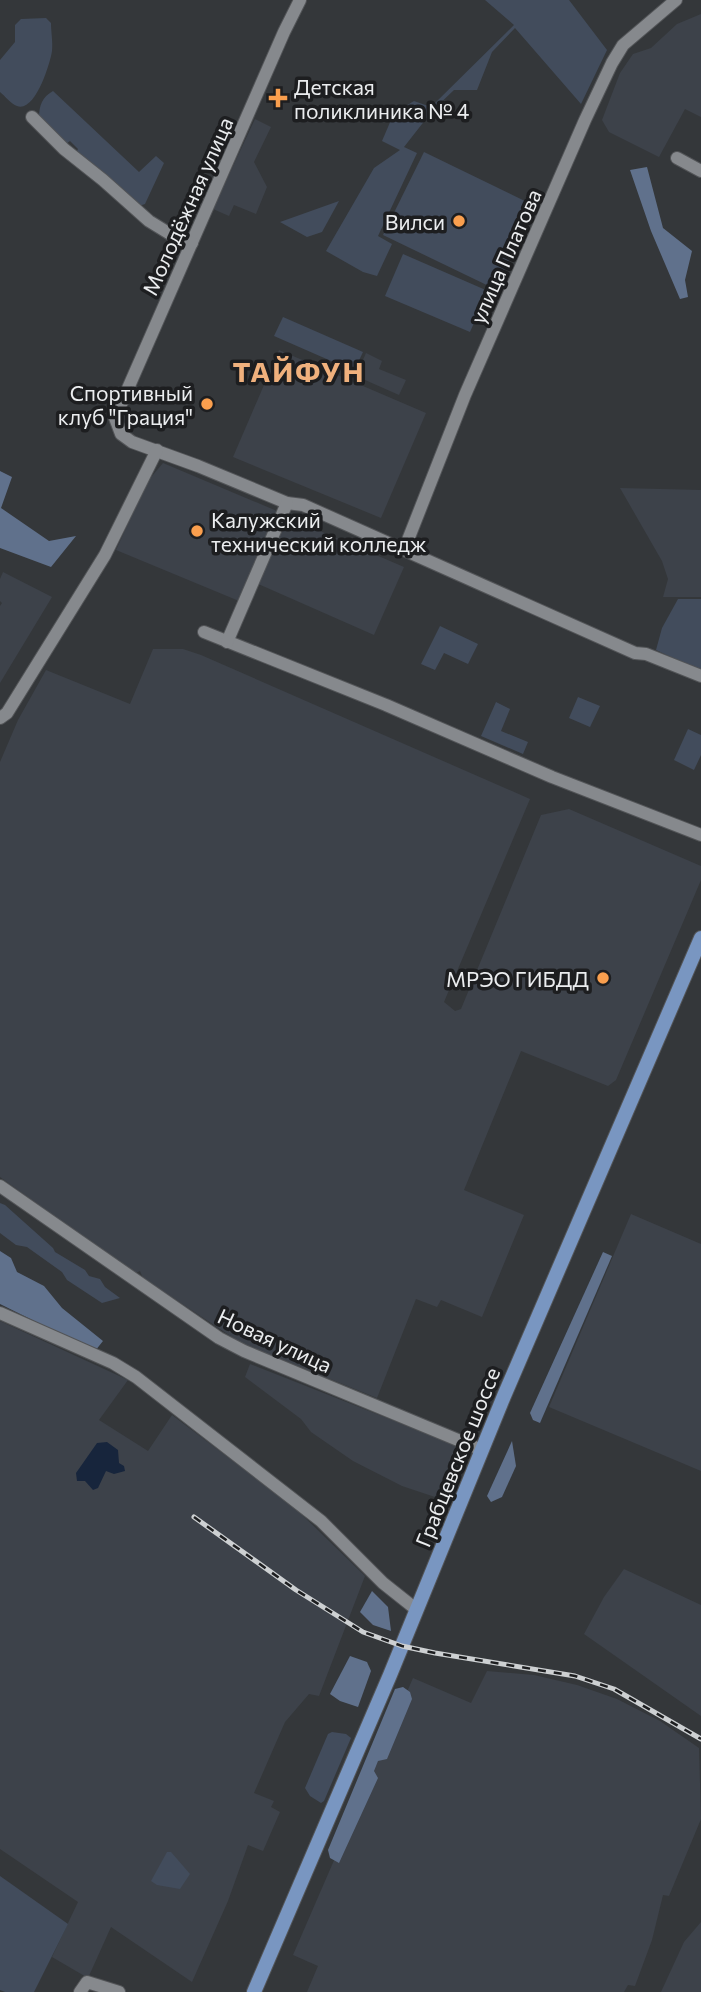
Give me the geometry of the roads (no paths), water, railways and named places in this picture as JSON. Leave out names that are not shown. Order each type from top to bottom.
[{"type":"main road","name":"Грабцевское шоссе","points":[[254,1992],[701,938]]},
{"type":"street","name":"Молодёжная улица","points":[[157,450],[132,442],[118,429],[115,418],[300,0]]},
{"type":"street","name":"улица Платова","points":[[404,550],[465,395],[612,63],[623,45],[675,0]]},
{"type":"street","points":[[32,117],[64,149],[149,221],[175,237],[192,243]]},
{"type":"street","points":[[677,158],[701,171]]},
{"type":"street","points":[[0,718],[7,713],[105,555],[157,450],[287,503],[303,505],[635,653],[646,654],[701,676]]},
{"type":"street","points":[[227,642],[287,503]]},
{"type":"street","points":[[204,632],[701,835]]},
{"type":"street","name":"Новая улица","points":[[0,1186],[219,1338],[482,1450]]},
{"type":"street","points":[[0,1313],[113,1363],[136,1377],[321,1521],[383,1583],[417,1610]]},
{"type":"street","points":[[80,1992],[88,1982],[118,1992]]},
{"type":"railway","points":[[194,1517],[296,1590],[363,1632],[402,1646],[435,1653],[575,1676],[614,1689],[701,1739]]},
{"type":"place","name":"Детская поликлиника № 4","points":[[278,98]]},
{"type":"place","name":"Вилси","points":[[459,221]]},
{"type":"place","name":"Спортивный клуб \"Грация\"","points":[[207,404]]},
{"type":"place","name":"Калужский технический колледж","points":[[197,531]]},
{"type":"place","name":"МРЭО ГИБДД","points":[[603,978]]},
{"type":"district","name":"ТАЙФУН","points":[[299,371]]}]
